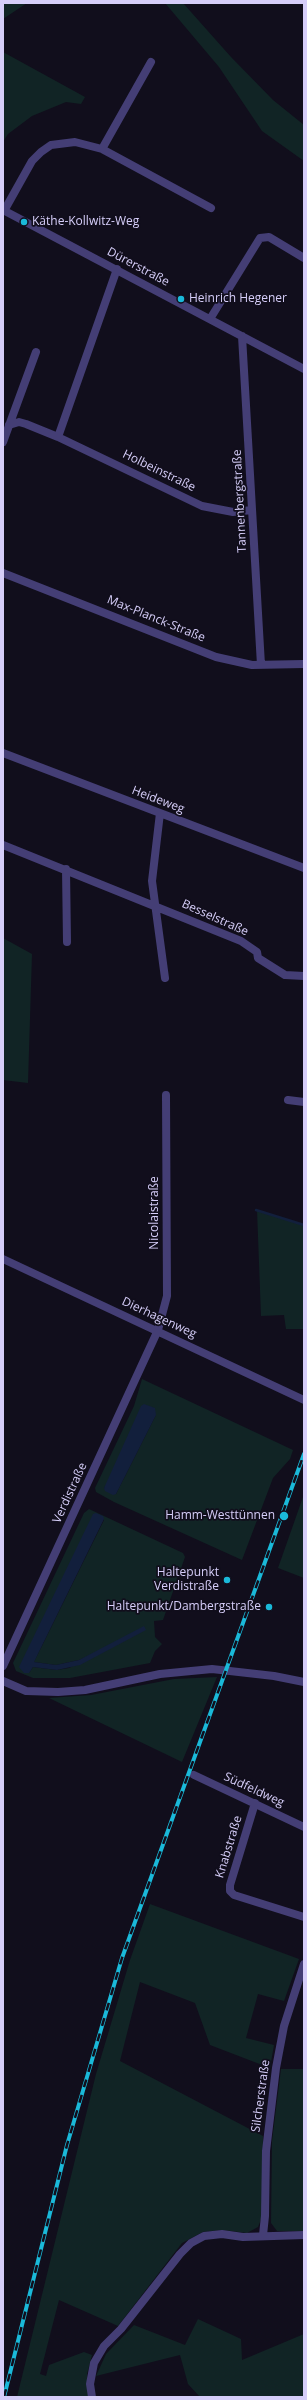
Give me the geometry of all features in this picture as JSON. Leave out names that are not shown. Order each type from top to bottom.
[{"type":"street","points":[[102,149],[151,62]]},
{"type":"street","points":[[4,211],[32,161],[46,148],[63,142],[75,142],[102,149],[210,208]]},
{"type":"street","name":"Dürerstraße","points":[[4,211],[117,269],[304,369]]},
{"type":"street","points":[[210,319],[260,238],[269,237],[304,258]]},
{"type":"street","points":[[58,437],[117,269]]},
{"type":"street","name":"Tannenbergstraße","points":[[242,336],[261,665]]},
{"type":"street","points":[[3,442],[36,352]]},
{"type":"street","name":"Holbeinstraße","points":[[9,425],[19,422],[58,437],[202,506],[233,512],[252,510]]},
{"type":"street","name":"Max-Planck-Straße","points":[[3,573],[216,657],[261,665],[304,664]]},
{"type":"street","name":"Heideweg","points":[[3,753],[304,868]]},
{"type":"street","points":[[160,813],[152,881],[165,978]]},
{"type":"street","name":"Besselstraße","points":[[3,845],[155,904],[241,941],[257,952],[258,958],[285,975],[304,976]]},
{"type":"street","points":[[66,869],[67,942]]},
{"type":"street","name":"Nicolaistraße","points":[[158,1330],[167,1296],[166,1095]]},
{"type":"street","points":[[288,1100],[304,1102]]},
{"type":"street","name":"Dierhagenweg","points":[[3,1259],[158,1330],[304,1400]]},
{"type":"street","name":"Verdistraße","points":[[3,1666],[158,1330]]},
{"type":"street","points":[[3,1681],[26,1690],[58,1692],[85,1690],[160,1674],[212,1669],[274,1676],[304,1682]]},
{"type":"street","name":"Südfeldweg","points":[[194,1775],[304,1827]]},
{"type":"street","name":"Knabstraße","points":[[255,1803],[230,1885],[230,1891],[234,1895],[304,1917]]},
{"type":"street","name":"Silcherstraße","points":[[263,2235],[265,2216],[266,2151],[276,2068],[284,2026],[304,1964]]},
{"type":"street","points":[[92,2397],[90,2384],[94,2363],[104,2346],[121,2329],[191,2242],[204,2236],[304,2236]]},
{"type":"green space","points":[[3,3],[27,3],[3,19]]},
{"type":"green space","points":[[165,3],[183,3],[231,57],[273,100],[304,125],[304,161],[262,131],[219,67]]},
{"type":"green space","points":[[3,52],[85,97],[81,104],[66,102],[32,116],[8,134],[3,142]]},
{"type":"green space","points":[[3,938],[32,954],[28,1083],[3,1080]]},
{"type":"green space","points":[[257,1210],[304,1225],[304,1329],[286,1329],[284,1315],[261,1316]]},
{"type":"green space","points":[[142,1379],[293,1450],[290,1459],[273,1478],[242,1560],[114,1502],[96,1492],[95,1488],[134,1406]],"holes":[[[156,1415],[116,1494],[104,1488]]]},
{"type":"green space","points":[[304,1497],[304,1578],[278,1568]]},
{"type":"green space","points":[[89,1509],[183,1553],[185,1557],[163,1620],[154,1621],[155,1637],[162,1644],[155,1651],[150,1663],[70,1678],[33,1678],[16,1671],[13,1663],[84,1513]],"holes":[[[100,1515],[104,1520],[34,1662],[56,1665],[79,1660],[95,1653],[69,1668],[57,1670],[33,1667],[29,1673]]]},
{"type":"green space","points":[[217,1677],[182,1762],[49,1698],[91,1695],[174,1679]]},
{"type":"green space","points":[[150,1904],[299,1959],[284,2001],[258,1994],[246,2038],[274,2045],[270,2068],[210,2045],[195,2003],[140,1982],[120,2061],[263,2136],[262,2217],[258,2227],[247,2233],[222,2230],[203,2232],[182,2243],[118,2326],[59,2300],[40,2374],[46,2376],[49,2365],[84,2352],[92,2355],[87,2374],[90,2397],[17,2397],[96,2074],[130,1960]]},
{"type":"green space","points":[[281,2069],[304,2069],[304,2231],[277,2231],[271,2223],[272,2141]]},
{"type":"green space","points":[[198,2319],[241,2339],[242,2360],[304,2334],[304,2397],[200,2397],[188,2384],[180,2355],[96,2376],[106,2354],[134,2325],[185,2345]]},
{"type":"water","points":[[144,1404],[155,1408],[156,1415],[116,1494],[113,1495],[105,1491],[104,1488],[141,1406]]},
{"type":"water","points":[[96,1513],[103,1516],[104,1519],[34,1662],[56,1665],[79,1660],[144,1626],[146,1630],[80,1665],[57,1670],[33,1667],[29,1673],[24,1673],[19,1667],[93,1514]]},
{"type":"waterway","points":[[256,1210],[304,1225]]},
{"type":"railway","points":[[4,2397],[67,2145],[122,1958],[304,1454]]},
{"type":"place","name":"Käthe-Kollwitz-Weg","points":[[24,222]]},
{"type":"place","name":"Heinrich Hegener","points":[[181,299]]},
{"type":"place","name":"Hamm-Westtünnen","points":[[284,1516]]},
{"type":"place","name":"Haltepunkt Verdistraße","points":[[227,1580]]},
{"type":"place","name":"Haltepunkt/Dambergstraße","points":[[269,1607]]}]
